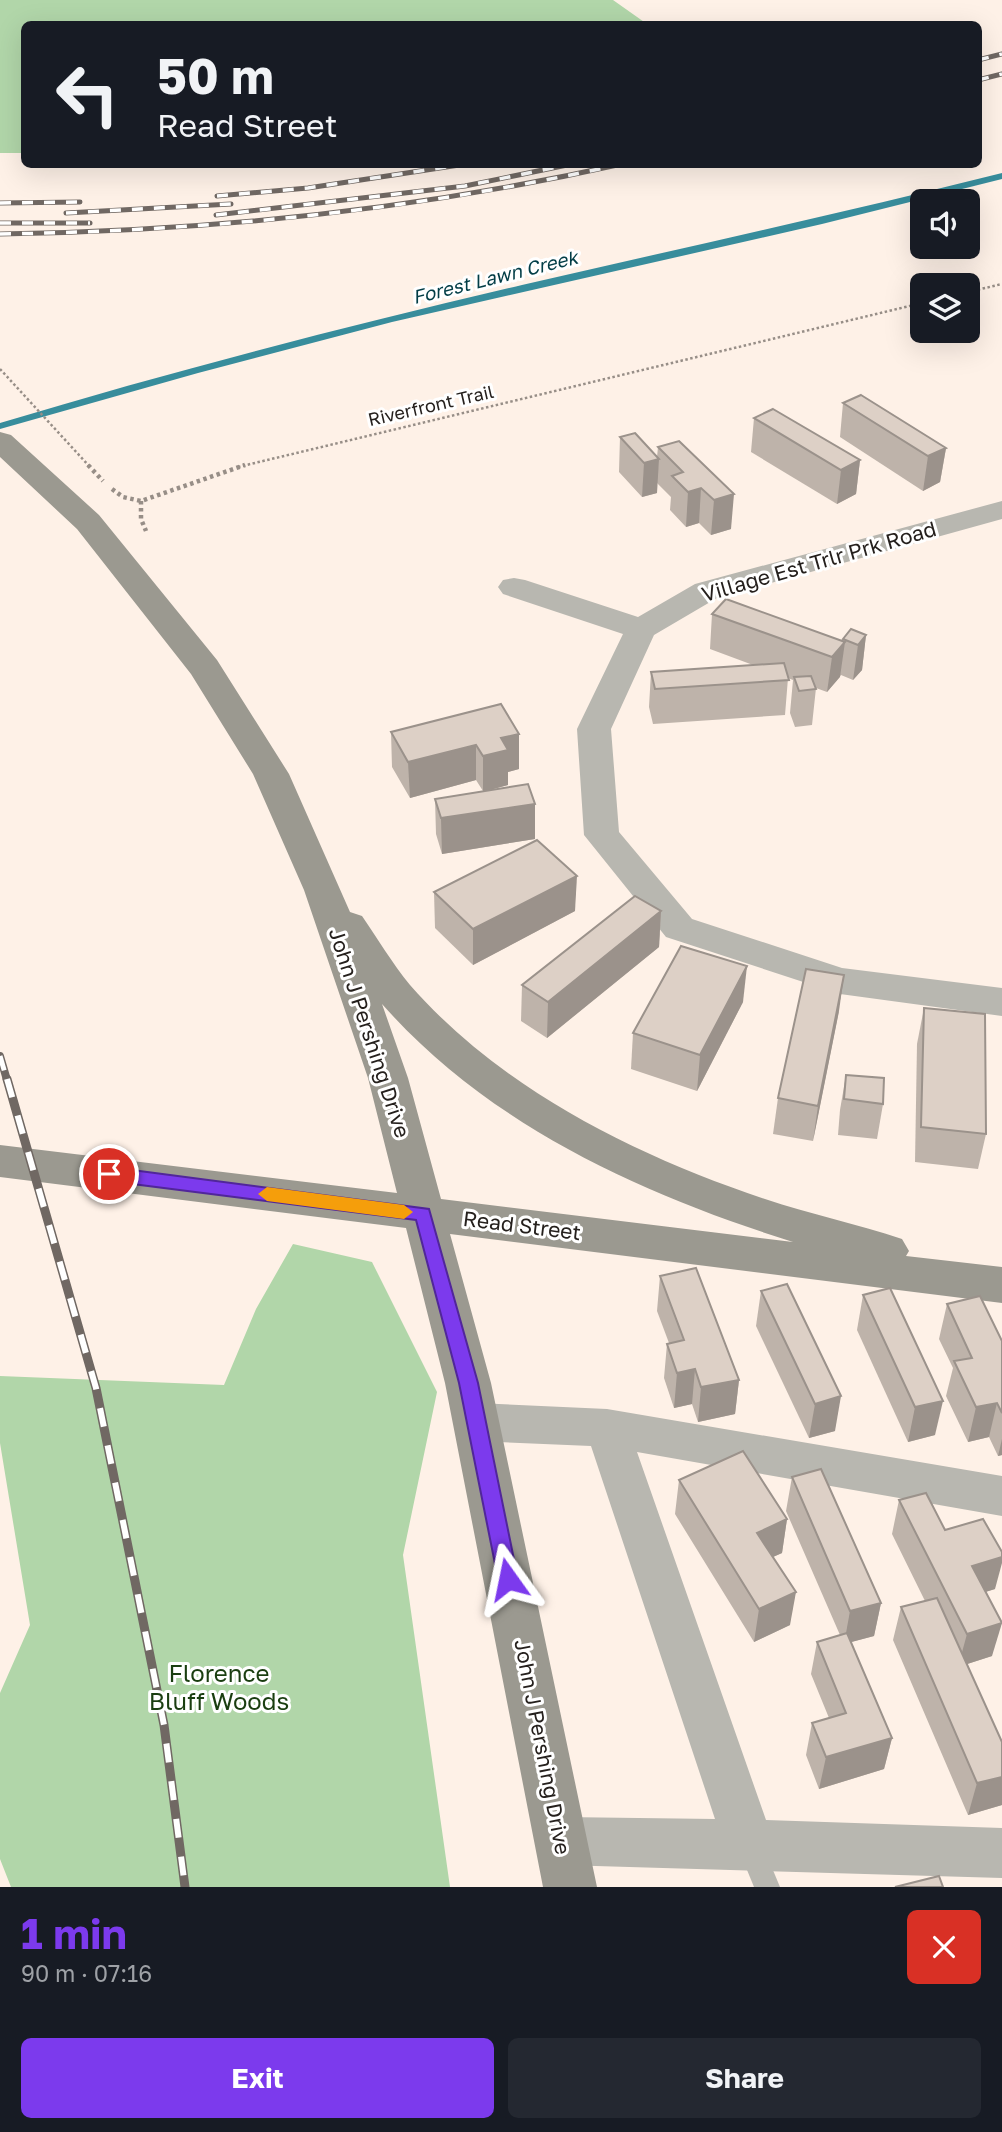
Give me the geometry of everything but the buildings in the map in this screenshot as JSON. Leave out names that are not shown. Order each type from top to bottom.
[{"type":"main road","name":"John J Pershing Drive","points":[[0,441],[88,522],[205,668],[271,774],[323,890],[388,1078],[476,1422],[566,1864]]},
{"type":"main road","points":[[323,890],[401,1000],[439,1038],[529,1107],[593,1145],[669,1180],[797,1226],[884,1251],[1002,1276]]},
{"type":"main road","name":"Read Street","points":[[0,1161],[1002,1285]]},
{"type":"street","name":"Village Est Trlr Prk Road","points":[[641,629],[706,591],[1002,510]]},
{"type":"street","points":[[514,587],[641,629],[594,729],[602,835],[680,928],[840,981],[1002,1003]]},
{"type":"street","points":[[476,1422],[607,1428],[1002,1496]]},
{"type":"street","points":[[607,1428],[758,1866]]},
{"type":"street","points":[[566,1864],[758,1866],[1002,1853]]},
{"type":"path","points":[[980,289],[1002,284]]},
{"type":"path","name":"Riverfront Trail","points":[[0,369],[107,486],[123,497],[141,502],[229,469],[910,306]]},
{"type":"green space","points":[[0,0],[613,0],[643,21],[21,21],[21,153],[0,153]]},
{"type":"green space","name":"Florence Bluff Woods","points":[[293,1244],[372,1262],[437,1392],[403,1555],[450,1887],[11,1887],[0,1859],[0,1693],[30,1625],[0,1443],[0,1376],[224,1385],[256,1309]]},
{"type":"waterway","name":"Forest Lawn Creek","points":[[0,426],[195,370],[391,320],[822,221],[1002,176]]},
{"type":"railway","points":[[982,59],[1002,54]]},
{"type":"railway","points":[[982,79],[1002,74]]},
{"type":"railway","points":[[217,196],[308,188],[440,168]]},
{"type":"railway","points":[[216,215],[465,186],[553,168]]},
{"type":"railway","points":[[0,234],[157,228],[313,215],[468,194],[603,168]]},
{"type":"railway","points":[[0,203],[80,202]]},
{"type":"railway","points":[[66,213],[231,204]]},
{"type":"railway","points":[[0,223],[90,223]]},
{"type":"railway","points":[[0,1056],[7,1080]]},
{"type":"railway","points":[[7,1079],[96,1388],[164,1725],[185,1887]]},
{"type":"slow traffic","points":[[267,1194],[404,1212]]},
{"type":"route","points":[[109,1174],[423,1214],[468,1383],[508,1579]]}]
